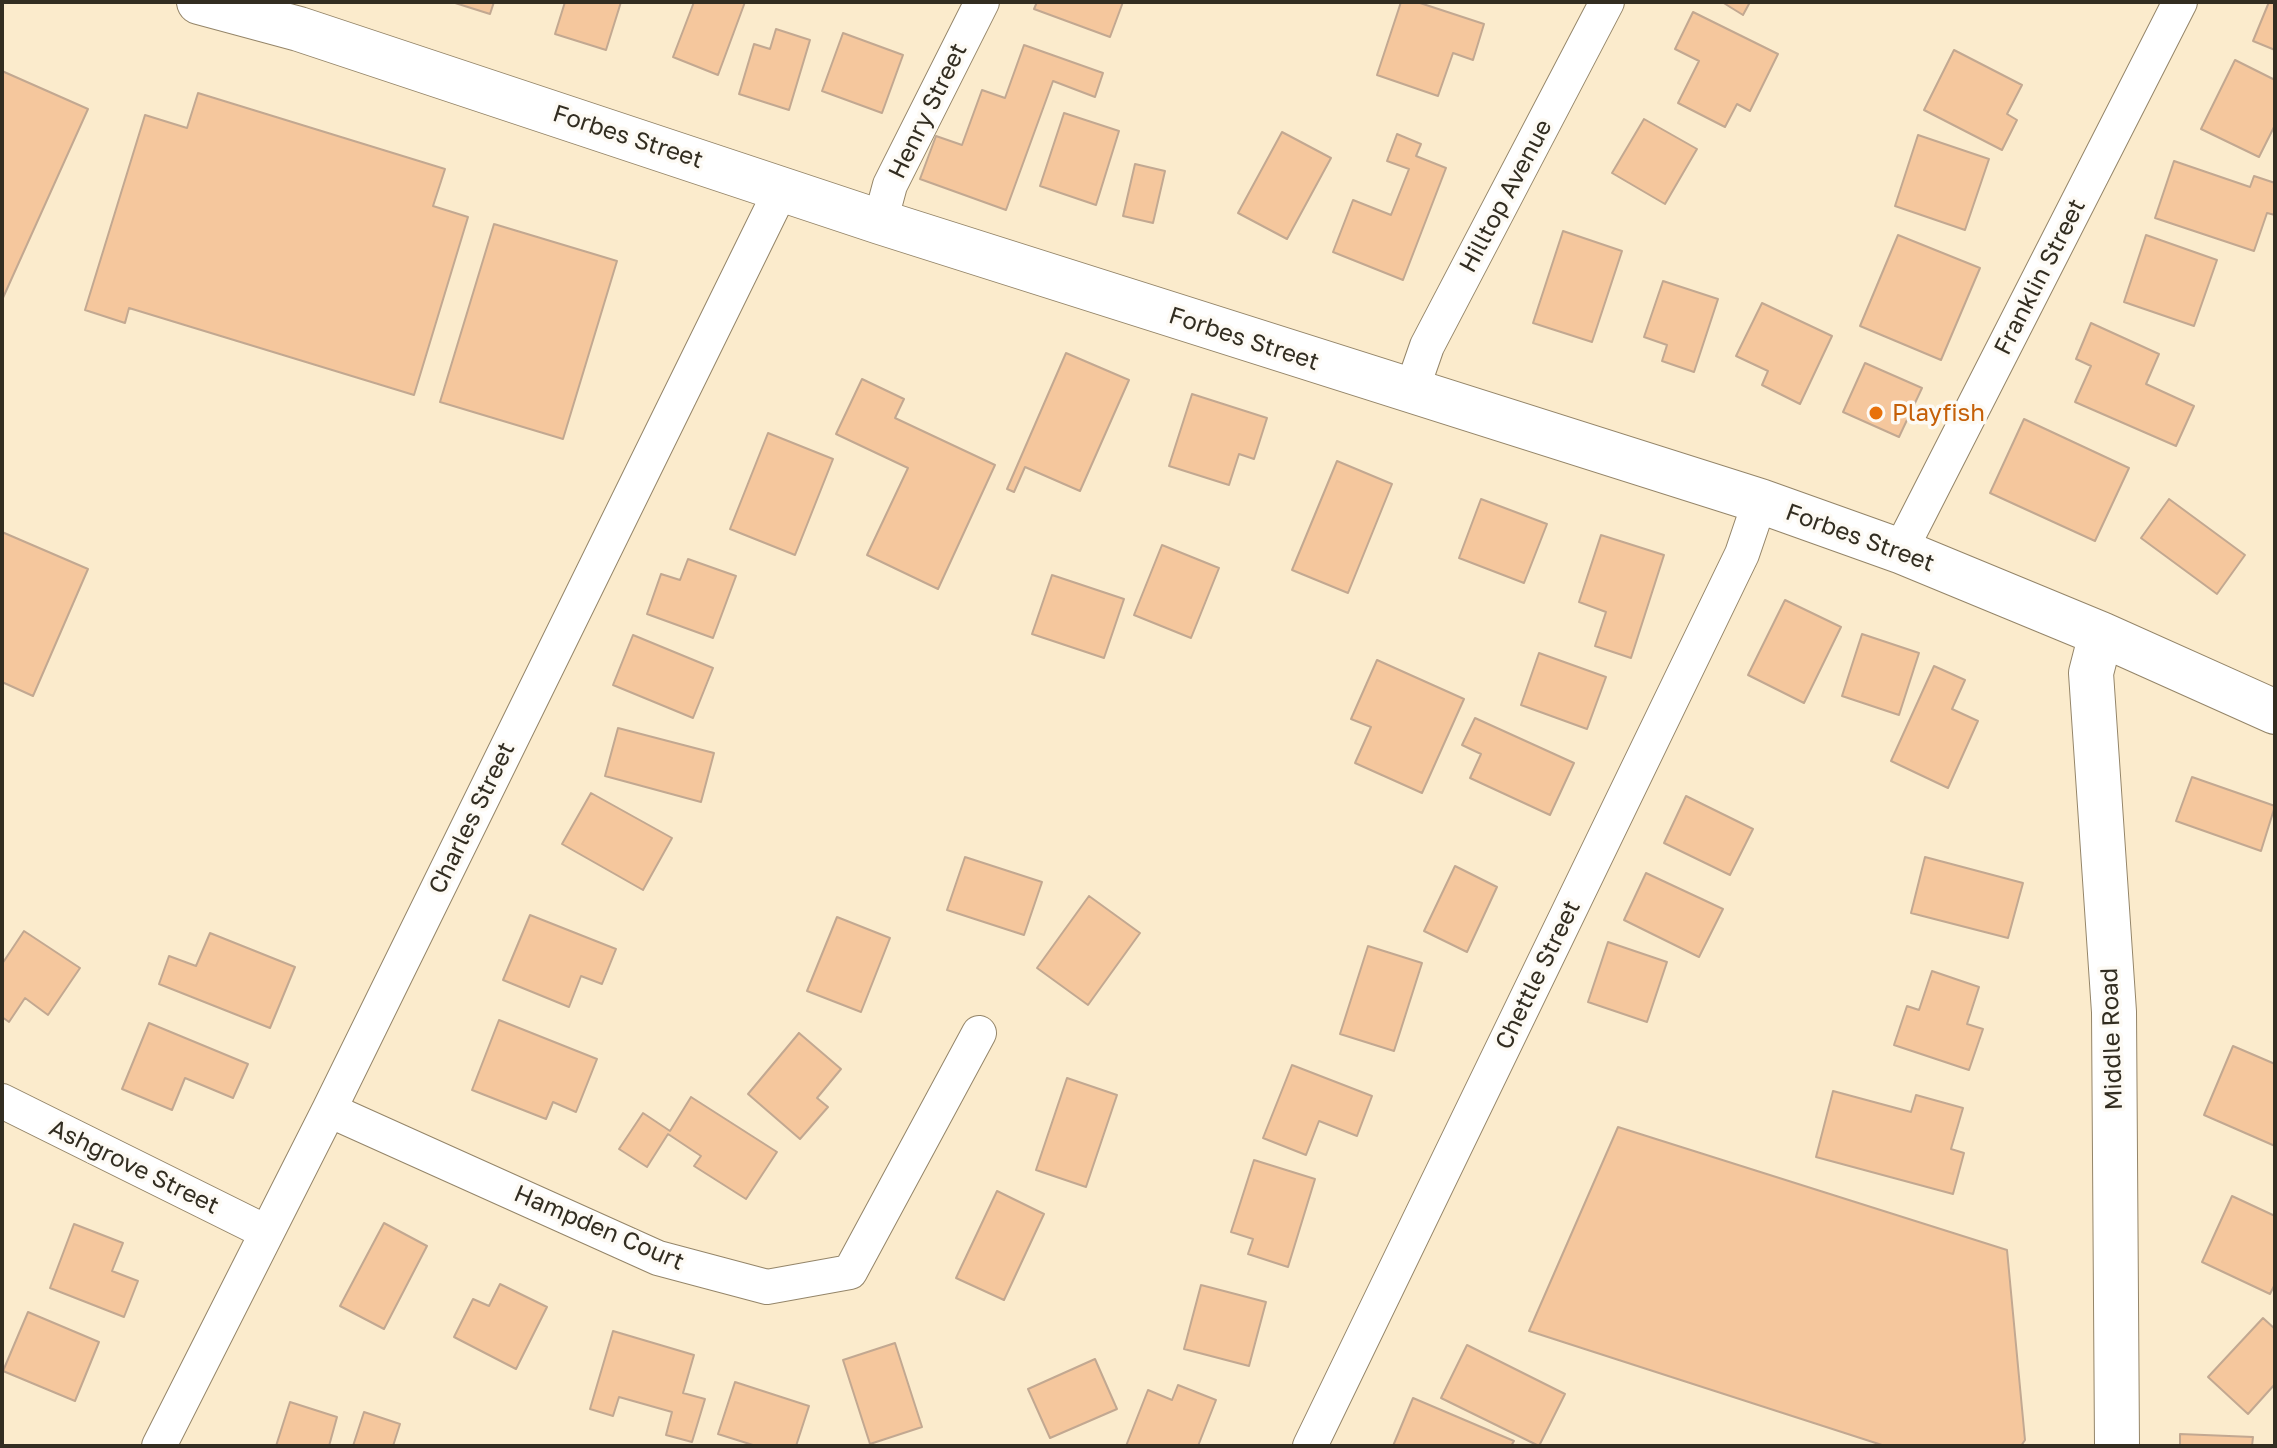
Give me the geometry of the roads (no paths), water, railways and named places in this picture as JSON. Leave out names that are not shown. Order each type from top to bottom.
[{"type":"street","name":"Forbes Street","points":[[199,2],[305,15],[880,222],[1760,501],[1900,551],[2101,634],[2275,712]]},
{"type":"street","name":"Henry Street","points":[[880,222],[890,185],[982,2]]},
{"type":"street","name":"Hilltop Avenue","points":[[1411,392],[1427,346],[1607,2]]},
{"type":"street","name":"Franklin Street","points":[[1900,551],[2180,2]]},
{"type":"street","name":"Charles Street","points":[[159,1446],[329,1110],[782,188]]},
{"type":"street","name":"Chettle Street","points":[[1310,1446],[1742,554],[1760,501]]},
{"type":"street","name":"Middle Road","points":[[2101,634],[2091,673],[2114,1012],[2117,1446]]},
{"type":"street","name":"Hampden Court","points":[[329,1110],[658,1258],[767,1287],[850,1272],[979,1033]]},
{"type":"street","name":"Ashgrove Street","points":[[2,1101],[266,1232]]},
{"type":"place","name":"Playfish","points":[[1876,413]]}]
